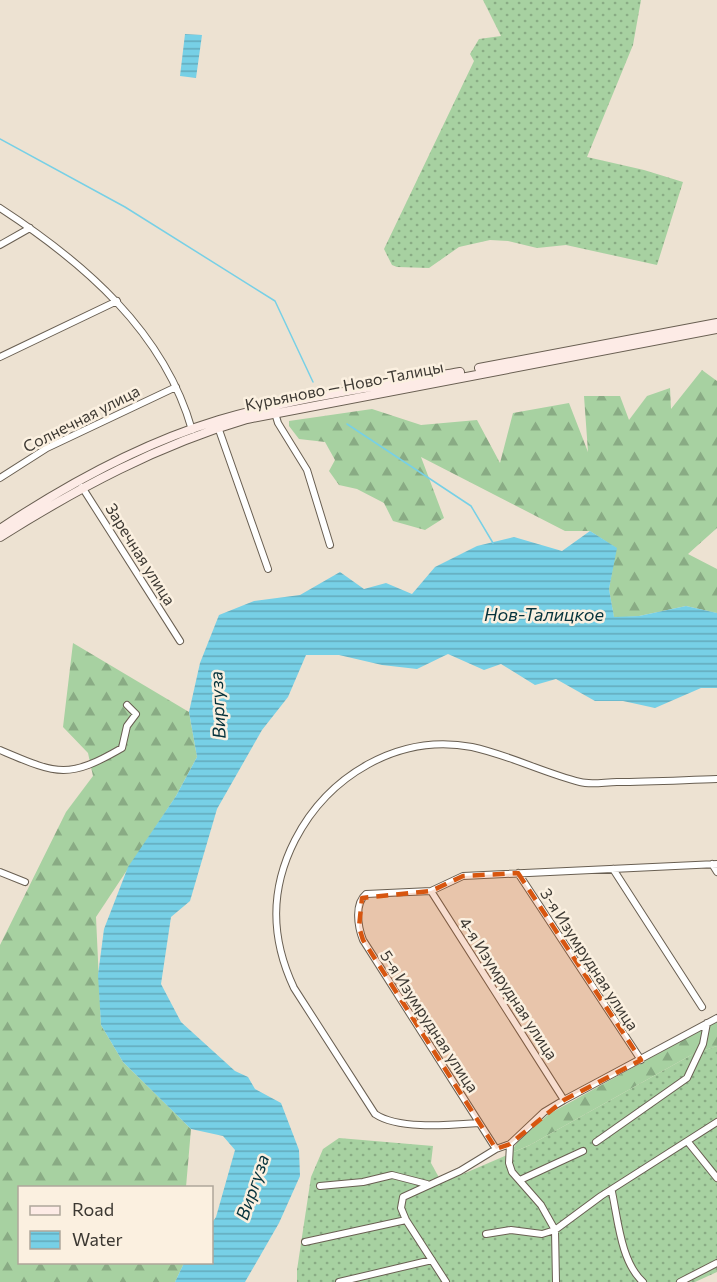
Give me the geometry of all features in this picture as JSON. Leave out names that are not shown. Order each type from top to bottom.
[{"type":"main road","name":"Курьяново — Ново-Талицы","points":[[0,529],[81,485],[192,430],[273,406],[717,323]]},
{"type":"main road","name":"Курьяново — Ново-Талицы","points":[[0,537],[81,485],[166,447],[218,428],[275,413],[717,329]]},
{"type":"street","points":[[0,208],[30,228],[117,301],[151,345],[176,387],[192,430]]},
{"type":"street","points":[[0,245],[30,228]]},
{"type":"street","points":[[0,357],[117,301]]},
{"type":"street","name":"Солнечная улица","points":[[0,478],[47,448],[176,387]]},
{"type":"street","points":[[275,413],[278,423],[308,470],[330,544]]},
{"type":"street","points":[[218,428],[268,569]]},
{"type":"street","name":"Заречная улица","points":[[81,485],[180,641]]},
{"type":"street","points":[[0,750],[48,768],[79,770],[122,748],[128,726],[136,714],[127,705]]},
{"type":"street","points":[[478,1123],[447,1125],[386,1122],[375,1114],[294,988],[284,968],[276,931],[276,888],[284,862],[306,819],[339,783],[367,764],[394,752],[440,744],[472,747],[582,783],[717,779]]},
{"type":"street","points":[[431,891],[463,876],[714,864],[717,872]]},
{"type":"street","points":[[613,869],[702,1007]]},
{"type":"street","points":[[0,872],[25,882]]},
{"type":"street","name":"3-я Изумрудная улица","points":[[518,873],[641,1060]]},
{"type":"street","name":"5-я Изумрудная улица","points":[[431,891],[366,894],[360,902],[359,927],[363,940],[496,1149]]},
{"type":"street","name":"4-я Изумрудная улица","points":[[431,891],[564,1100]]},
{"type":"street","points":[[446,1282],[406,1220],[400,1202],[403,1197],[460,1171],[496,1149],[510,1144],[544,1112],[717,1018]]},
{"type":"street","points":[[596,1142],[687,1078],[703,1044],[707,1023]]},
{"type":"street","points":[[486,1234],[511,1230],[543,1234],[555,1230],[601,1196],[612,1192],[717,1122]]},
{"type":"street","points":[[687,1142],[717,1178]]},
{"type":"street","points":[[510,1144],[509,1163],[541,1205],[555,1230],[556,1282]]},
{"type":"street","points":[[520,1180],[583,1151]]},
{"type":"street","points":[[320,1186],[363,1182],[392,1175],[428,1184]]},
{"type":"street","points":[[612,1192],[629,1263],[635,1275],[643,1282]]},
{"type":"street","points":[[305,1242],[406,1220]]},
{"type":"street","points":[[339,1282],[432,1260]]},
{"type":"street","points":[[680,1282],[717,1263]]},
{"type":"highlighted area","points":[[518,873],[641,1060],[564,1100],[510,1144],[496,1149],[363,940],[359,927],[362,898],[431,891],[463,876]]},
{"type":"green space","points":[[483,0],[641,0],[633,45],[587,157],[683,182],[657,265],[566,245],[537,248],[508,241],[490,240],[459,247],[429,268],[392,265],[384,249],[474,61],[470,54],[479,39],[501,36]]},
{"type":"green space","points":[[702,370],[717,381],[717,528],[688,554],[717,569],[717,613],[686,606],[639,616],[614,618],[609,589],[616,548],[590,531],[565,531],[421,457],[444,518],[425,530],[393,521],[384,503],[357,489],[339,485],[329,471],[335,460],[325,442],[299,439],[289,426],[289,421],[372,409],[421,425],[477,420],[500,463],[513,413],[569,403],[588,452],[584,396],[620,396],[629,420],[647,396],[670,388],[671,409]]},
{"type":"green space","points":[[73,643],[189,712],[197,757],[176,796],[96,917],[101,1025],[123,1062],[191,1129],[186,1186],[18,1186],[18,1264],[184,1264],[175,1282],[0,1282],[0,945],[66,812],[93,776],[88,753],[63,727]]},
{"type":"green space","points":[[717,1021],[717,1046],[693,1054],[530,1145],[509,1154],[520,1139],[549,1114]]},
{"type":"green space","points":[[717,1046],[717,1272],[695,1282],[297,1282],[311,1177],[323,1149],[339,1138],[433,1146],[431,1163],[442,1183],[530,1145],[693,1054]]},
{"type":"water","points":[[185,34],[202,35],[196,78],[180,76]]},
{"type":"water","name":"Нов-Талицкое","points":[[590,531],[617,548],[609,589],[614,617],[639,616],[686,606],[717,613],[717,688],[701,688],[655,708],[623,701],[595,701],[556,679],[535,685],[501,664],[484,670],[448,654],[417,669],[382,665],[339,655],[306,655],[288,697],[262,730],[217,809],[190,901],[171,917],[161,984],[181,1022],[235,1071],[248,1077],[255,1089],[281,1103],[299,1150],[300,1176],[279,1223],[245,1282],[175,1282],[184,1264],[213,1264],[213,1222],[235,1150],[223,1136],[191,1129],[123,1062],[101,1025],[98,975],[104,929],[128,867],[176,796],[197,757],[189,712],[200,663],[219,615],[254,601],[300,595],[340,572],[364,589],[386,583],[412,594],[435,567],[477,546],[514,537],[562,551]]},
{"type":"waterway","points":[[0,139],[125,207],[275,301],[313,382]]},
{"type":"waterway","points":[[347,424],[471,506],[493,543]]},
{"type":"water label","name":"Виргуза","points":[[217,705]]},
{"type":"water label","name":"Виргуза","points":[[252,1187]]}]
